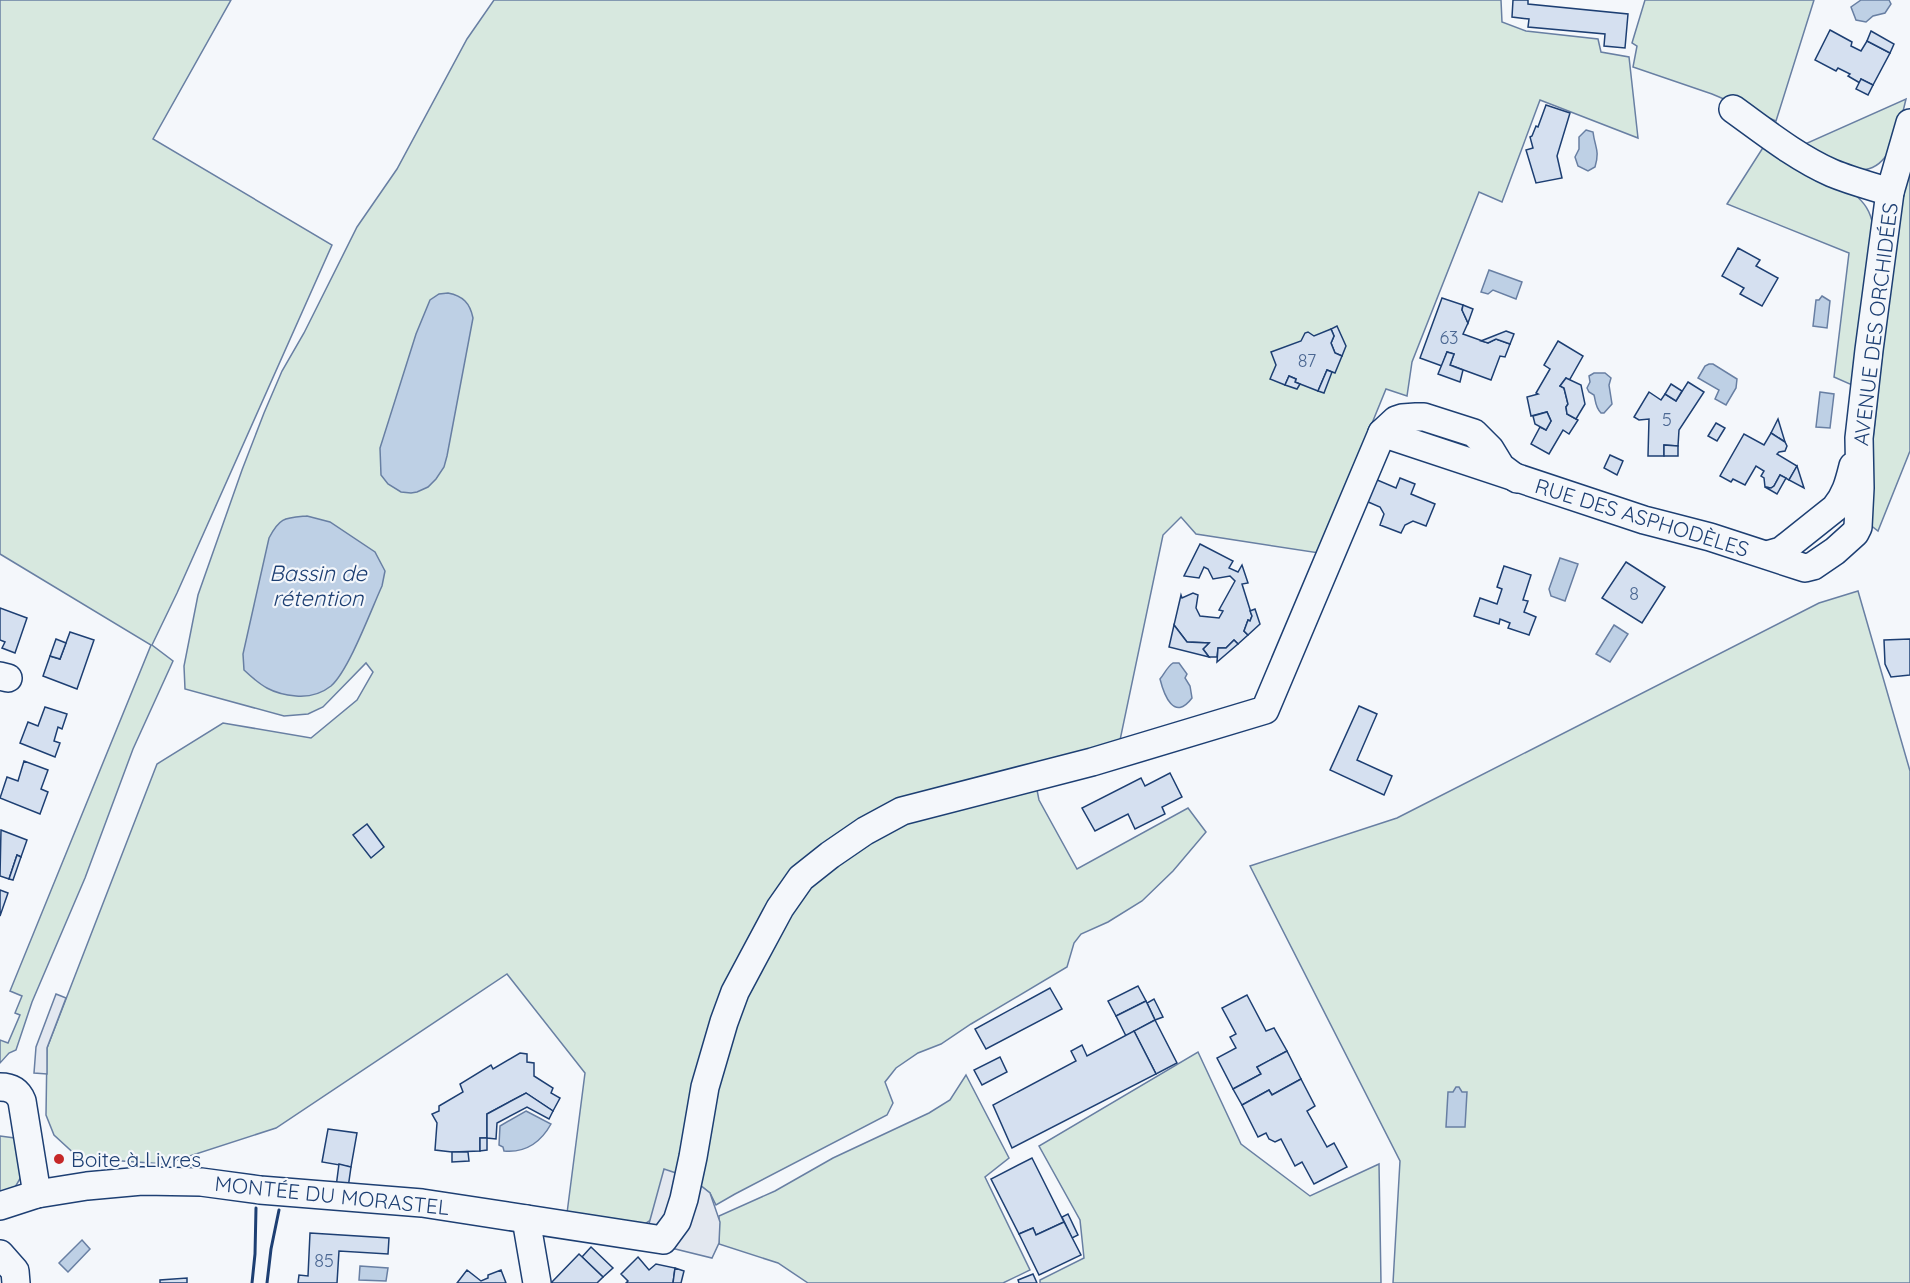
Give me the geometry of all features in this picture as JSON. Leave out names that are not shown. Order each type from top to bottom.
[{"type":"street","points":[[1733,109],[1795,153],[1817,165],[1847,179],[1890,192]]},
{"type":"street","name":"AVENUE DES ORCHIDÉES","points":[[1858,527],[1860,438],[1869,350],[1890,192],[1910,123]]},
{"type":"street","name":"RUE DES ASPHODÈLES","points":[[663,1240],[676,1221],[684,1199],[705,1087],[714,1052],[735,992],[780,908],[801,878],[864,831],[902,811],[1092,762],[1265,710],[1383,433],[1644,520],[1710,537],[1805,568],[1813,566],[1835,551],[1855,533],[1858,527]]},
{"type":"street","name":"RUE DES ASPHODÈLES","points":[[1767,555],[1781,551],[1835,508],[1848,485],[1860,438]]},
{"type":"street","points":[[0,1087],[13,1089],[22,1101],[37,1194]]},
{"type":"street","name":"MONTÉE DU MORASTEL","points":[[0,1206],[37,1194],[87,1186],[142,1181],[201,1182],[260,1190],[422,1203],[663,1240]]},
{"type":"street","points":[[526,1219],[537,1283]]},
{"type":"street","points":[[0,1254],[15,1271],[16,1283]]},
{"type":"shaded area","points":[[0,0],[231,0],[153,139],[332,245],[152,645],[173,661],[133,749],[85,878],[32,1002],[16,1050],[9,1053],[0,1063],[0,1040],[8,1043],[20,1015],[15,1013],[22,996],[10,991],[151,645],[0,554]]},
{"type":"shaded area","points":[[494,0],[1501,0],[1502,22],[1526,31],[1598,39],[1601,52],[1629,57],[1638,138],[1540,100],[1502,202],[1479,192],[1412,362],[1407,396],[1386,389],[1319,553],[1196,534],[1181,517],[1163,535],[1119,745],[910,800],[759,920],[670,1207],[640,1227],[566,1221],[585,1073],[507,974],[276,1128],[165,1164],[79,1158],[54,1135],[46,1115],[47,1048],[157,764],[223,723],[311,738],[357,700],[373,672],[366,663],[323,707],[308,714],[284,716],[185,689],[184,666],[198,595],[242,470],[282,371],[304,333],[357,227],[397,169],[467,39]]},
{"type":"shaded area","points":[[1645,0],[1814,0],[1776,121],[1712,94],[1633,67],[1637,46],[1632,43]]},
{"type":"shaded area","points":[[1906,99],[1896,137],[1890,150],[1883,160],[1873,167],[1862,170],[1847,167],[1805,144]]},
{"type":"shaded area","points":[[1764,146],[1854,194],[1864,204],[1870,216],[1873,225],[1852,385],[1834,377],[1849,253],[1727,204]]},
{"type":"shaded area","points":[[1910,162],[1910,451],[1878,531],[1864,520],[1898,211]]},
{"type":"shaded area","points":[[1858,591],[1910,771],[1910,1283],[1393,1283],[1400,1161],[1250,866],[1397,818],[1819,603]]},
{"type":"shaded area","points":[[1037,790],[1039,800],[1077,869],[1188,808],[1206,832],[1173,871],[1142,901],[1108,922],[1081,934],[1074,943],[1067,967],[941,1044],[918,1053],[896,1068],[885,1082],[893,1103],[887,1115],[716,1205],[710,1193],[691,1178],[730,1027],[806,887],[838,856],[915,819],[969,803]]},
{"type":"shaded area","points":[[56,994],[66,998],[47,1048],[47,1074],[34,1073],[36,1047]]},
{"type":"shaded area","points":[[1198,1052],[1241,1144],[1310,1196],[1379,1164],[1381,1283],[1040,1283],[1040,1280],[1084,1258],[1080,1220],[1039,1146]]},
{"type":"shaded area","points":[[966,1075],[1009,1158],[985,1177],[1030,1270],[1003,1283],[808,1283],[778,1263],[719,1244],[719,1216],[775,1191],[833,1158],[929,1113],[950,1100]]},
{"type":"shaded area","points":[[0,1136],[22,1139],[25,1170],[14,1189],[0,1192]]},
{"type":"shaded area","points":[[664,1169],[691,1178],[710,1193],[720,1222],[719,1243],[712,1258],[644,1242]]},
{"type":"water","points":[[1861,0],[1889,0],[1891,4],[1885,13],[1873,16],[1866,22],[1856,20],[1851,7]]},
{"type":"water","points":[[1586,130],[1593,132],[1597,153],[1595,167],[1588,171],[1578,166],[1575,157],[1579,149],[1579,137]]},
{"type":"water","points":[[1489,270],[1522,282],[1516,299],[1493,290],[1488,294],[1481,292]]},
{"type":"water","points":[[448,293],[465,301],[473,318],[447,456],[444,467],[428,487],[417,492],[401,492],[388,484],[381,475],[380,448],[416,334],[430,300],[439,294]]},
{"type":"water","points":[[1822,296],[1830,301],[1827,328],[1813,326],[1816,300]]},
{"type":"water","points":[[1713,364],[1737,379],[1736,388],[1726,405],[1715,399],[1719,390],[1698,378],[1705,366]]},
{"type":"water","points":[[1594,373],[1605,373],[1611,378],[1609,385],[1612,404],[1604,413],[1599,411],[1594,395],[1587,388],[1590,382],[1589,376]]},
{"type":"water","points":[[1820,392],[1834,394],[1830,428],[1816,427]]},
{"type":"water","name":"Bassin de rétention","points":[[307,516],[330,522],[375,552],[385,571],[382,586],[366,624],[338,678],[331,686],[319,693],[296,696],[273,691],[256,681],[244,670],[243,654],[269,538],[280,522],[293,517]]},
{"type":"water","points":[[1560,558],[1578,564],[1565,601],[1551,596],[1549,589]]},
{"type":"water","points":[[1614,625],[1628,634],[1610,662],[1596,654]]},
{"type":"water","points":[[1173,663],[1179,663],[1187,674],[1185,678],[1190,686],[1192,698],[1186,705],[1180,707],[1175,707],[1167,698],[1160,679]]},
{"type":"water","points":[[1456,1087],[1459,1087],[1462,1092],[1467,1092],[1465,1127],[1446,1127],[1448,1092],[1453,1092]]},
{"type":"water","points":[[526,1111],[551,1124],[543,1136],[532,1145],[519,1150],[504,1151],[499,1145],[500,1126]]},
{"type":"water","points":[[82,1240],[90,1249],[68,1272],[59,1263]]},
{"type":"water","points":[[360,1266],[388,1268],[386,1281],[359,1280]]},
{"type":"building","points":[[1513,0],[1528,0],[1528,4],[1628,14],[1625,48],[1604,46],[1605,34],[1528,27],[1529,19],[1512,17]]},
{"type":"building","points":[[1830,30],[1852,42],[1851,46],[1861,51],[1867,41],[1890,53],[1873,85],[1861,79],[1860,83],[1848,76],[1850,74],[1838,68],[1836,71],[1815,60]]},
{"type":"building","points":[[1871,31],[1894,44],[1890,53],[1867,41]]},
{"type":"building","points":[[1861,79],[1873,85],[1868,95],[1856,89]]},
{"type":"building","points":[[1546,105],[1570,113],[1557,156],[1562,178],[1536,183],[1526,150],[1533,148],[1530,137],[1536,126],[1538,127]]},
{"type":"building","points":[[1738,248],[1760,260],[1756,266],[1778,278],[1762,306],[1740,294],[1744,288],[1722,276]]},
{"type":"building","points":[[1442,298],[1463,305],[1462,310],[1468,323],[1463,334],[1488,343],[1496,339],[1510,344],[1505,357],[1500,356],[1491,380],[1450,365],[1454,354],[1447,352],[1442,366],[1420,358]]},
{"type":"building","points":[[1463,305],[1473,309],[1468,323],[1462,310]]},
{"type":"building","points":[[1337,326],[1346,346],[1342,356],[1335,353],[1331,343],[1334,336],[1331,329]]},
{"type":"building","points":[[1331,329],[1334,336],[1331,343],[1335,353],[1342,356],[1335,373],[1327,370],[1318,391],[1295,382],[1296,379],[1289,376],[1285,385],[1270,379],[1276,365],[1271,352],[1301,341],[1305,333],[1308,332],[1314,336]]},
{"type":"building","points":[[1506,331],[1514,334],[1510,344],[1496,339],[1488,343],[1481,341]]},
{"type":"building","points":[[1558,341],[1583,356],[1570,379],[1566,378],[1560,386],[1564,388],[1568,404],[1567,414],[1578,420],[1569,434],[1563,430],[1549,454],[1531,444],[1540,427],[1546,430],[1551,421],[1547,412],[1531,416],[1527,397],[1538,394],[1536,393],[1550,369],[1544,365]]},
{"type":"building","points":[[1447,352],[1454,354],[1450,365],[1463,370],[1460,382],[1438,374]]},
{"type":"building","points":[[1327,370],[1332,372],[1324,393],[1318,391]]},
{"type":"building","points":[[1289,376],[1300,384],[1297,389],[1285,385]]},
{"type":"building","points":[[1566,378],[1581,385],[1585,404],[1576,419],[1567,414],[1568,404],[1564,388],[1560,386]]},
{"type":"building","points":[[1688,382],[1704,392],[1679,430],[1678,446],[1664,445],[1664,456],[1648,456],[1649,419],[1639,420],[1634,417],[1649,392],[1661,400],[1665,394],[1676,401]]},
{"type":"building","points":[[1671,384],[1682,391],[1676,401],[1665,394]]},
{"type":"building","points":[[1547,412],[1551,421],[1546,430],[1535,424],[1533,416]]},
{"type":"building","points":[[1778,419],[1785,442],[1771,433]]},
{"type":"building","points":[[1716,423],[1725,428],[1717,441],[1708,436]]},
{"type":"building","points":[[1771,433],[1785,442],[1787,446],[1785,451],[1777,454],[1797,466],[1789,480],[1780,475],[1774,486],[1765,487],[1764,478],[1761,476],[1764,471],[1756,466],[1745,485],[1733,479],[1731,482],[1720,476],[1744,434],[1764,445]]},
{"type":"building","points":[[1664,445],[1678,446],[1678,456],[1664,456]]},
{"type":"building","points":[[1610,455],[1623,461],[1617,475],[1604,468]]},
{"type":"building","points":[[1797,466],[1804,488],[1789,480]]},
{"type":"building","points":[[1780,475],[1786,478],[1777,494],[1765,487],[1774,486]]},
{"type":"building","points":[[1400,478],[1415,484],[1411,494],[1435,504],[1426,526],[1413,521],[1405,525],[1401,533],[1380,525],[1384,514],[1380,507],[1366,501],[1375,479],[1396,488]]},
{"type":"building","points":[[1200,544],[1233,561],[1229,568],[1238,572],[1242,565],[1248,583],[1242,584],[1252,616],[1244,631],[1248,635],[1238,644],[1234,640],[1226,648],[1218,648],[1217,657],[1209,657],[1203,649],[1209,643],[1187,642],[1174,625],[1181,595],[1182,598],[1193,593],[1198,595],[1196,608],[1200,616],[1219,618],[1223,611],[1219,610],[1235,581],[1230,576],[1213,579],[1208,569],[1204,567],[1199,578],[1184,576]]},
{"type":"building","points":[[1626,562],[1665,587],[1642,623],[1602,598]]},
{"type":"building","points":[[1504,566],[1531,575],[1523,600],[1528,601],[1524,612],[1536,617],[1529,635],[1508,628],[1510,623],[1500,619],[1499,624],[1474,616],[1480,598],[1497,604],[1502,589],[1497,587]]},
{"type":"building","points":[[0,608],[27,618],[15,653],[2,648],[5,642],[0,640]]},
{"type":"building","points":[[1255,609],[1260,624],[1248,635],[1244,631],[1252,616],[1250,611]]},
{"type":"building","points":[[1174,625],[1187,642],[1209,643],[1203,649],[1209,657],[1169,647]]},
{"type":"building","points":[[70,632],[94,640],[77,689],[43,676],[50,656],[60,659]]},
{"type":"building","points":[[56,639],[66,643],[60,659],[50,656]]},
{"type":"building","points":[[1910,639],[1910,675],[1891,677],[1885,664],[1884,640]]},
{"type":"building","points":[[1234,640],[1238,644],[1217,662],[1218,648],[1226,648]]},
{"type":"building","points":[[1359,706],[1377,714],[1357,760],[1392,776],[1384,795],[1330,770]]},
{"type":"building","points":[[45,707],[67,714],[62,729],[58,727],[54,741],[60,743],[55,757],[20,743],[28,722],[38,726]]},
{"type":"building","points":[[24,761],[48,770],[41,789],[48,792],[40,814],[0,798],[7,777],[18,781]]},
{"type":"building","points":[[1170,773],[1182,797],[1162,807],[1165,814],[1135,829],[1128,814],[1095,831],[1082,808],[1141,778],[1145,786]]},
{"type":"building","points":[[367,824],[384,847],[371,858],[353,835]]},
{"type":"building","points":[[1,830],[27,840],[21,857],[17,855],[9,879],[0,876]]},
{"type":"building","points":[[17,855],[21,857],[13,880],[9,879]]},
{"type":"building","points":[[0,890],[8,893],[0,916]]},
{"type":"building","points":[[1138,986],[1146,1001],[1116,1016],[1108,1001]]},
{"type":"building","points":[[1050,988],[1062,1009],[986,1049],[975,1029]]},
{"type":"building","points":[[1247,995],[1266,1031],[1274,1028],[1287,1051],[1257,1067],[1261,1074],[1233,1089],[1217,1058],[1236,1048],[1230,1037],[1236,1034],[1222,1008]]},
{"type":"building","points":[[1154,999],[1163,1017],[1155,1020],[1147,1003]]},
{"type":"building","points":[[1146,1001],[1155,1020],[1126,1036],[1116,1016]]},
{"type":"building","points":[[1155,1020],[1177,1063],[1156,1074],[1134,1031]]},
{"type":"building","points":[[1134,1031],[1156,1074],[1012,1148],[993,1105],[1076,1061],[1071,1051],[1082,1045],[1087,1056]]},
{"type":"building","points":[[1287,1051],[1301,1079],[1272,1095],[1269,1090],[1242,1105],[1233,1089],[1261,1074],[1257,1067]]},
{"type":"building","points":[[520,1053],[527,1054],[527,1062],[534,1063],[534,1076],[553,1088],[551,1093],[560,1098],[553,1111],[526,1093],[487,1114],[487,1138],[480,1138],[480,1151],[435,1150],[437,1123],[432,1114],[439,1111],[439,1106],[463,1092],[460,1084],[491,1065],[493,1069]]},
{"type":"building","points":[[1000,1057],[1007,1072],[982,1085],[974,1070]]},
{"type":"building","points":[[1301,1079],[1315,1106],[1307,1111],[1327,1147],[1334,1143],[1347,1167],[1314,1184],[1302,1162],[1295,1166],[1281,1139],[1275,1142],[1269,1139],[1266,1133],[1258,1137],[1242,1105],[1269,1090],[1272,1095]]},
{"type":"building","points":[[526,1093],[553,1111],[549,1119],[527,1107],[497,1123],[496,1139],[487,1138],[487,1114]]},
{"type":"building","points":[[328,1129],[357,1133],[351,1167],[322,1162]]},
{"type":"building","points":[[480,1138],[487,1138],[487,1150],[480,1151]]},
{"type":"building","points":[[452,1152],[468,1152],[469,1161],[452,1162]]},
{"type":"building","points":[[1032,1158],[1064,1222],[1036,1235],[1033,1228],[1019,1234],[991,1179]]},
{"type":"building","points":[[339,1164],[351,1167],[348,1188],[336,1187]]},
{"type":"building","points":[[1068,1214],[1078,1235],[1072,1238],[1062,1217]]},
{"type":"building","points":[[1064,1222],[1081,1255],[1039,1275],[1019,1234],[1033,1228],[1036,1235]]},
{"type":"building","points":[[310,1233],[389,1238],[388,1254],[339,1251],[337,1283],[298,1283],[299,1275],[308,1276]]},
{"type":"building","points":[[591,1247],[613,1268],[603,1277],[582,1257]]},
{"type":"building","points":[[579,1254],[603,1277],[597,1283],[551,1283]]},
{"type":"building","points":[[638,1257],[649,1270],[656,1264],[675,1268],[673,1283],[626,1283],[628,1281],[621,1274]]},
{"type":"building","points":[[675,1268],[684,1271],[681,1283],[673,1283]]},
{"type":"building","points":[[467,1270],[481,1281],[488,1278],[488,1275],[501,1270],[506,1283],[457,1283]]},
{"type":"building","points":[[1033,1274],[1037,1283],[1019,1283],[1018,1280]]},
{"type":"building","points":[[187,1278],[187,1283],[160,1283],[160,1280]]},
{"type":"wall","points":[[252,1283],[256,1208]]},
{"type":"wall","points":[[267,1283],[279,1210]]},
{"type":"place","name":"Boite à Livres","points":[[59,1159]]}]
